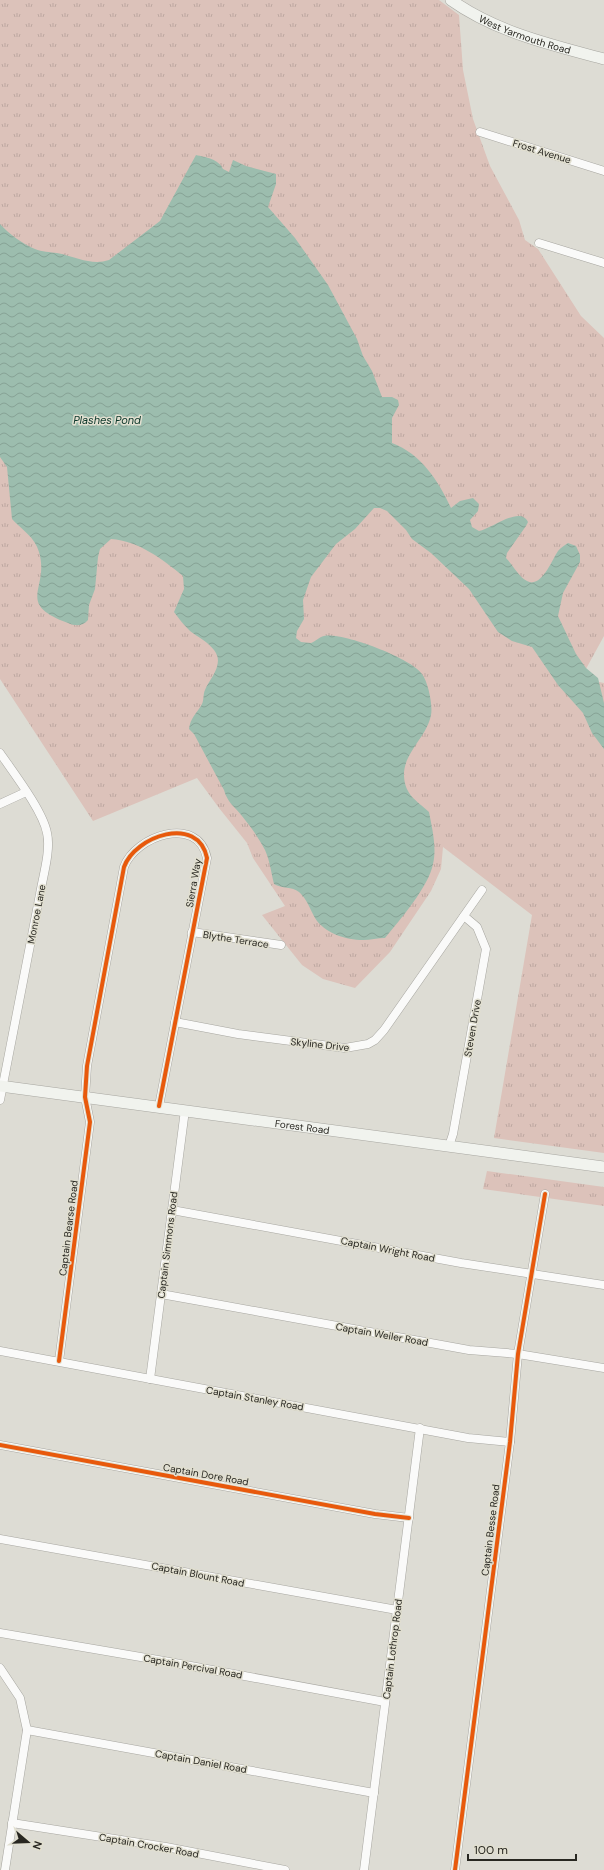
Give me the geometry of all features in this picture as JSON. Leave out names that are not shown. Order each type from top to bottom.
[{"type":"main road","name":"West Yarmouth Road","points":[[451,0],[478,16],[507,30],[528,38],[604,59]]},
{"type":"main road","name":"Forest Road","points":[[1,1086],[159,1106],[604,1167]]},
{"type":"street","name":"Frost Avenue","points":[[480,132],[604,171]]},
{"type":"street","points":[[539,243],[604,263]]},
{"type":"street","name":"Monroe Lane","points":[[0,753],[26,792],[48,833],[46,860],[22,987],[1,1086],[0,1100]]},
{"type":"street","points":[[0,804],[26,792]]},
{"type":"street","name":"Sierra Way","points":[[85,1097],[87,1066],[124,867],[132,852],[154,839],[170,833],[184,834],[198,840],[203,844],[207,858],[159,1106]]},
{"type":"street","name":"Skyline Drive","points":[[175,1022],[238,1034],[345,1048],[368,1044],[375,1040],[384,1030],[482,890]]},
{"type":"street","name":"Steven Drive","points":[[449,1146],[453,1134],[486,949],[477,927],[464,916]]},
{"type":"street","name":"Blythe Terrace","points":[[192,932],[281,945]]},
{"type":"street","name":"Captain Bearse Road","points":[[59,1361],[90,1122],[85,1097]]},
{"type":"street","name":"Captain Simmons Road","points":[[150,1379],[160,1294],[186,1110]]},
{"type":"street","name":"Captain Besse Road","points":[[455,1870],[510,1442],[518,1354],[545,1194]]},
{"type":"street","name":"Captain Wright Road","points":[[172,1210],[531,1275],[604,1285]]},
{"type":"street","name":"Captain Weiler Road","points":[[160,1294],[469,1350],[518,1354],[604,1368]]},
{"type":"street","name":"Captain Stanley Road","points":[[0,1352],[59,1361],[468,1438],[510,1442]]},
{"type":"street","name":"Captain Lothrop Road","points":[[364,1870],[420,1428]]},
{"type":"street","name":"Captain Dore Road","points":[[0,1445],[375,1514],[409,1518]]},
{"type":"street","name":"Captain Blount Road","points":[[0,1539],[396,1610]]},
{"type":"street","name":"Captain Percival Road","points":[[0,1633],[164,1661],[385,1702]]},
{"type":"street","points":[[1,1671],[20,1698],[27,1730],[5,1870]]},
{"type":"street","name":"Captain Daniel Road","points":[[27,1730],[374,1793]]},
{"type":"street","name":"Captain Crocker Road","points":[[12,1823],[166,1847],[285,1870]]},
{"type":"green space","points":[[0,0],[439,0],[459,15],[463,70],[473,119],[490,166],[519,220],[525,240],[538,249],[581,316],[604,338],[604,636],[581,678],[604,683],[604,1153],[494,1138],[532,915],[443,847],[441,869],[431,891],[390,952],[355,988],[323,979],[302,965],[262,915],[285,906],[253,858],[247,843],[197,778],[93,821],[0,679]]},
{"type":"green space","points":[[487,1171],[604,1187],[604,1206],[483,1189]]},
{"type":"water","name":"Plashes Pond","points":[[196,155],[215,161],[223,169],[229,172],[233,160],[246,166],[276,174],[276,184],[268,207],[295,238],[328,285],[357,339],[363,356],[372,371],[382,397],[392,397],[398,400],[399,405],[392,418],[392,443],[412,454],[428,469],[451,508],[460,501],[473,498],[479,504],[478,511],[470,520],[472,527],[479,531],[505,519],[519,516],[524,517],[528,522],[507,553],[506,558],[518,573],[527,581],[537,581],[546,572],[558,551],[568,543],[576,546],[580,555],[580,562],[563,593],[558,616],[576,654],[586,668],[598,678],[604,703],[604,749],[592,733],[583,713],[558,685],[532,647],[512,641],[498,632],[469,589],[431,553],[412,539],[406,530],[387,511],[380,508],[374,508],[355,529],[336,544],[311,577],[303,600],[304,619],[297,631],[296,638],[301,642],[311,643],[324,636],[345,638],[391,654],[405,661],[422,674],[430,694],[431,715],[429,723],[407,760],[404,776],[406,788],[409,793],[429,812],[434,844],[433,864],[426,882],[420,892],[385,938],[356,940],[336,935],[324,928],[319,923],[299,892],[274,884],[268,858],[263,846],[227,798],[194,734],[189,729],[192,719],[202,704],[207,685],[216,671],[218,660],[212,647],[190,631],[174,612],[184,589],[183,576],[167,563],[141,547],[121,540],[111,539],[100,549],[95,589],[89,605],[88,620],[81,625],[71,624],[52,616],[42,609],[38,602],[37,594],[41,576],[39,552],[31,538],[12,519],[7,467],[0,457],[0,224],[16,238],[38,250],[96,262],[109,260],[160,221]]},
{"type":"cycle path","points":[[59,1361],[90,1122],[85,1097],[87,1066],[124,867],[130,856],[140,846],[166,834],[180,833],[192,836],[201,844],[207,858],[159,1106]]},
{"type":"cycle path","points":[[455,1870],[510,1442],[518,1354],[545,1194]]},
{"type":"cycle path","points":[[0,1445],[375,1514],[409,1518]]}]
